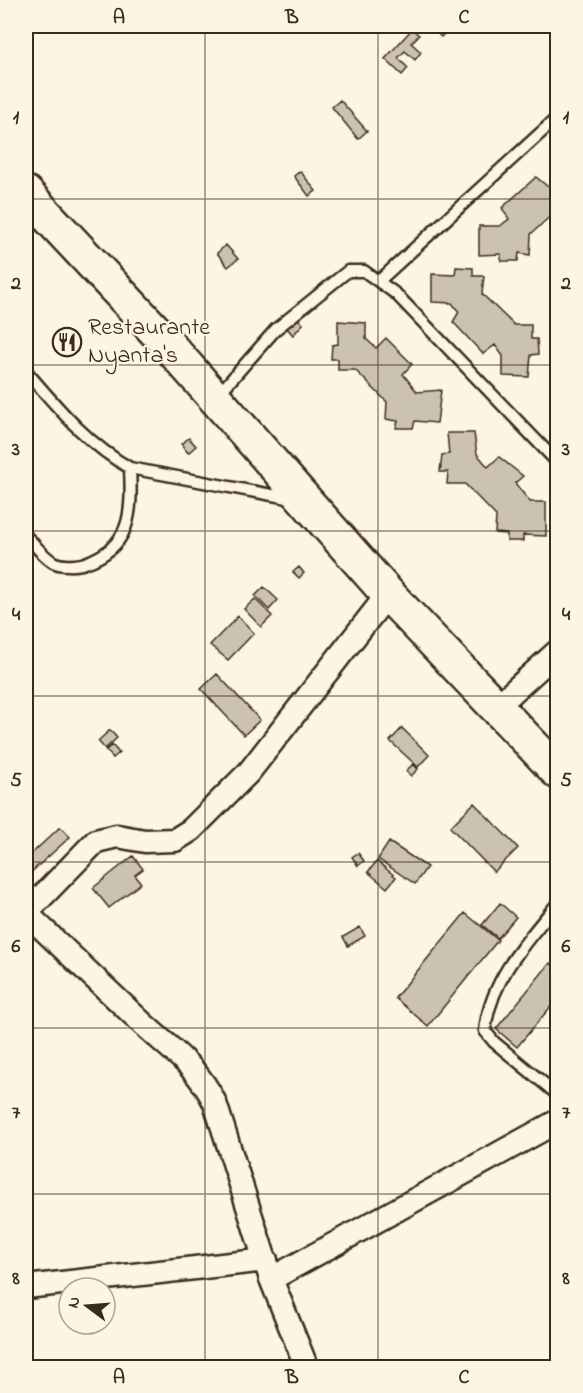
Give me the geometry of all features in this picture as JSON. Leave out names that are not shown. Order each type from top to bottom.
[{"type":"main road","points":[[26,193],[215,398],[388,594],[558,772]]},
{"type":"street","points":[[307,1368],[268,1270],[215,1103],[204,1080],[187,1061],[161,1040],[26,913],[96,841],[117,836],[145,841],[176,840],[191,830],[249,772],[388,594]]},
{"type":"street","points":[[495,708],[558,651]]},
{"type":"street","points":[[26,1287],[268,1270],[558,1121]]},
{"type":"lane","points":[[380,280],[558,117]]},
{"type":"lane","points":[[215,398],[276,329],[348,271],[364,271],[380,280],[396,294],[558,464]]},
{"type":"lane","points":[[26,371],[73,426],[110,456],[130,468],[305,502]]},
{"type":"lane","points":[[26,536],[54,563],[79,565],[105,556],[124,536],[130,513],[130,468]]},
{"type":"lane","points":[[558,903],[525,943],[498,986],[487,1016],[485,1031],[494,1042],[558,1095]]},
{"type":"building","points":[[430,26],[452,26],[441,37]]},
{"type":"building","points":[[412,29],[419,35],[411,43],[421,52],[415,60],[405,51],[398,58],[408,68],[402,75],[385,59]]},
{"type":"building","points":[[340,100],[367,131],[358,139],[332,107]]},
{"type":"building","points":[[300,171],[316,191],[309,196],[294,176]]},
{"type":"building","points":[[536,177],[547,186],[558,177],[558,209],[531,234],[530,255],[519,253],[518,261],[501,261],[501,254],[479,255],[479,226],[500,226],[509,219],[502,208]]},
{"type":"building","points":[[226,245],[238,259],[228,267],[217,253]]},
{"type":"building","points":[[456,267],[473,268],[473,276],[484,276],[482,294],[514,325],[531,325],[531,339],[537,339],[538,354],[531,355],[529,377],[503,376],[503,356],[495,345],[483,354],[453,322],[459,312],[452,303],[432,302],[432,274],[455,275]]},
{"type":"building","points":[[296,317],[303,324],[293,335],[286,327]]},
{"type":"building","points":[[338,321],[366,323],[366,339],[376,348],[386,338],[412,364],[403,374],[417,392],[441,390],[437,423],[415,421],[413,428],[396,428],[398,421],[386,419],[387,402],[355,370],[338,370],[338,359],[331,359],[332,345],[338,344]]},
{"type":"building","points":[[554,396],[558,396],[558,415],[553,415]]},
{"type":"building","points":[[447,433],[474,433],[477,454],[488,467],[499,457],[523,476],[515,483],[530,502],[546,502],[546,536],[523,535],[523,541],[507,541],[507,534],[495,533],[496,516],[465,484],[447,484],[448,472],[440,472],[442,455],[449,454]]},
{"type":"building","points":[[189,438],[196,446],[188,453],[181,444]]},
{"type":"building","points":[[299,567],[304,573],[299,578],[293,572]]},
{"type":"building","points":[[264,587],[278,600],[269,610],[255,596]]},
{"type":"building","points":[[255,599],[272,616],[261,627],[244,609]]},
{"type":"building","points":[[238,616],[254,633],[228,660],[210,645]]},
{"type":"building","points":[[217,674],[260,720],[244,735],[201,689]]},
{"type":"building","points":[[402,728],[429,755],[418,767],[390,741]]},
{"type":"building","points":[[110,730],[117,738],[105,749],[98,741]]},
{"type":"building","points":[[112,745],[119,753],[113,758],[106,750]]},
{"type":"building","points":[[413,764],[418,769],[411,776],[406,771]]},
{"type":"building","points":[[474,803],[518,848],[494,872],[450,827]]},
{"type":"building","points":[[60,827],[70,837],[28,875],[26,859]]},
{"type":"building","points":[[389,842],[427,867],[415,884],[378,859]]},
{"type":"building","points":[[358,853],[364,861],[358,866],[352,857]]},
{"type":"building","points":[[133,856],[143,869],[135,875],[141,883],[109,908],[93,888]]},
{"type":"building","points":[[377,861],[396,877],[387,888],[368,872]]},
{"type":"building","points":[[500,903],[516,917],[498,938],[482,925]]},
{"type":"building","points":[[465,913],[498,940],[428,1026],[395,998]]},
{"type":"building","points":[[360,927],[365,936],[348,946],[343,937]]},
{"type":"building","points":[[550,963],[558,969],[558,998],[517,1047],[496,1029]]},
{"type":"place","name":"Restaurante Nyanta's","points":[[67,342]]}]
